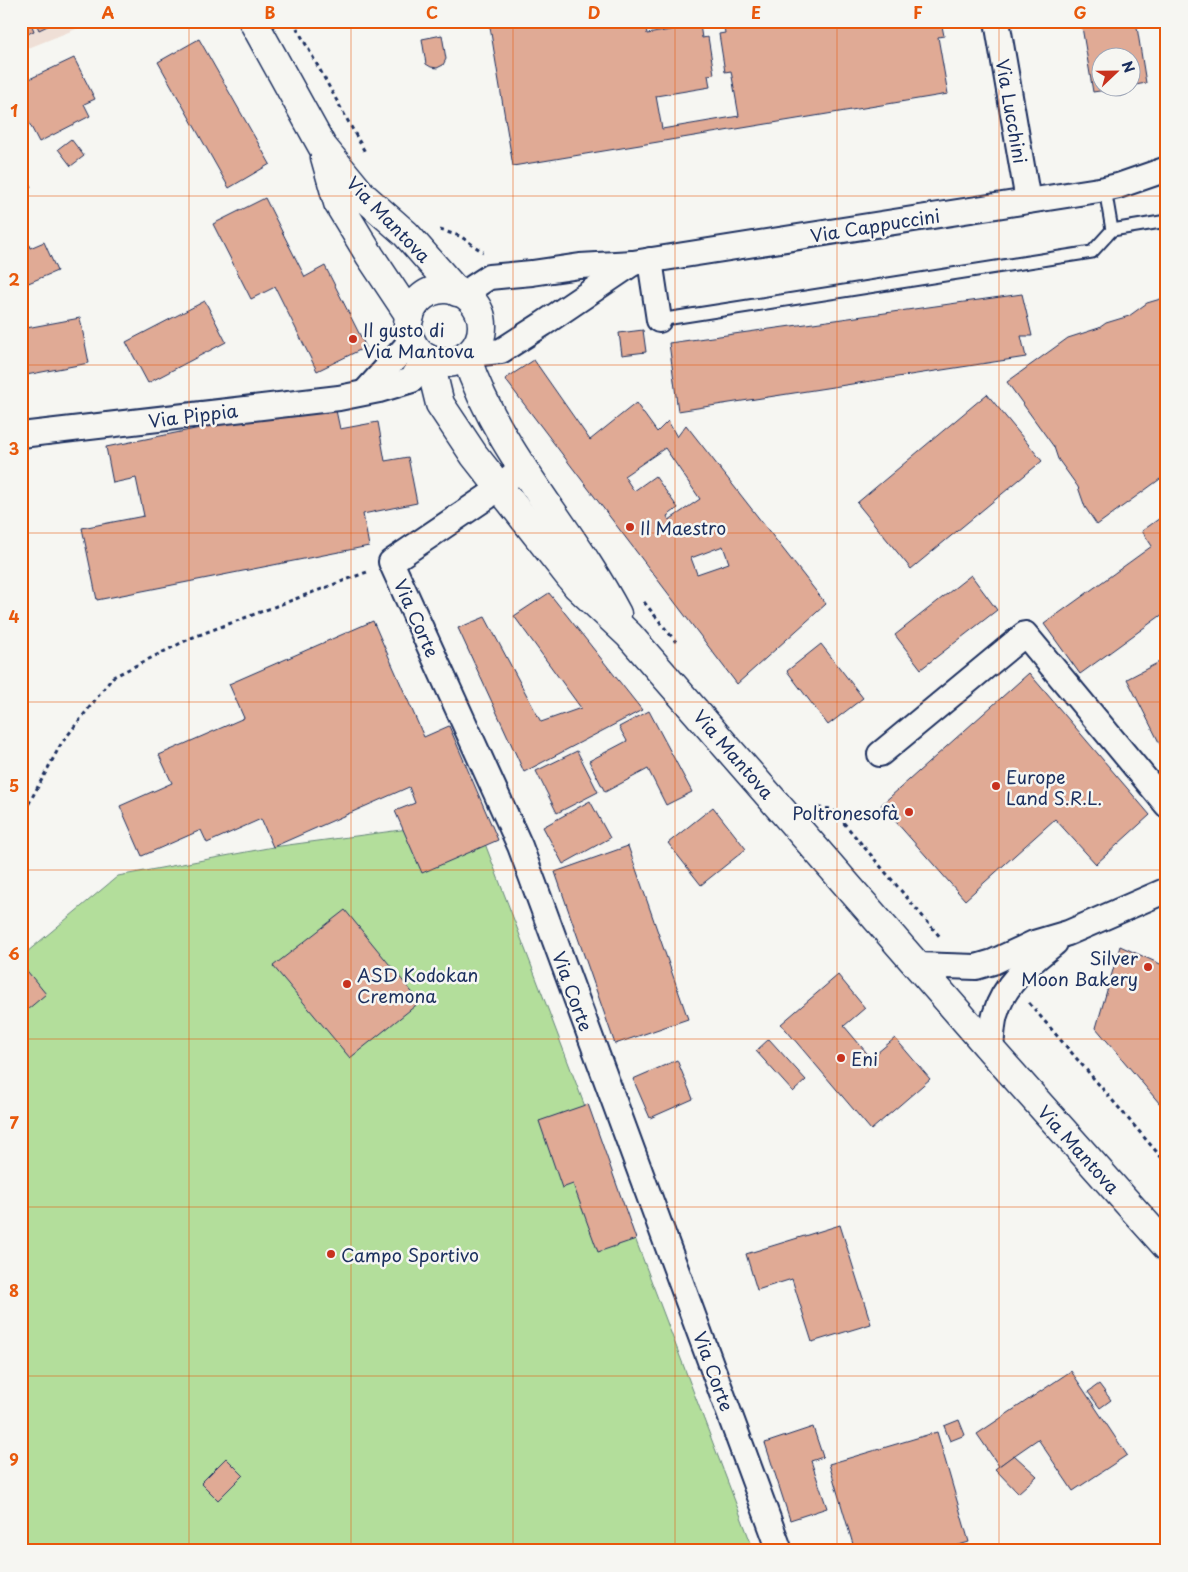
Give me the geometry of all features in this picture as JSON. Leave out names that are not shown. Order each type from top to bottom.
[{"type":"main road","name":"Via Mantova","points":[[258,23],[322,146],[338,203],[418,343],[440,404],[499,488],[577,586],[629,635],[991,1050],[1167,1247]]},
{"type":"main road","name":"Via Mantova","points":[[322,146],[364,196],[406,234],[460,293]]},
{"type":"main road","points":[[446,289],[460,293],[474,304],[480,314],[480,335],[476,345],[468,355],[448,363],[439,363],[418,343],[415,305],[423,296],[434,291],[446,289]]},
{"type":"main road","name":"Via Mantova","points":[[468,355],[475,384],[522,467],[540,496],[601,582],[629,635]]},
{"type":"street","name":"Via Lucchini","points":[[997,21],[1028,201]]},
{"type":"street","name":"Via Cappuccini","points":[[1112,188],[1167,169]]},
{"type":"street","name":"Via Cappuccini","points":[[460,293],[489,277],[580,266],[641,262],[1112,188],[1167,184]]},
{"type":"street","name":"Via Cappuccini","points":[[468,355],[501,351],[641,262]]},
{"type":"street","points":[[641,262],[659,320]]},
{"type":"street","name":"Via Pippia","points":[[21,435],[329,399],[365,392],[418,343]]},
{"type":"street","name":"Via Corte","points":[[522,467],[499,488],[391,562],[520,846],[780,1551]]},
{"type":"street","points":[[880,754],[1025,634],[1167,805]]},
{"type":"street","points":[[917,965],[976,967],[993,962],[1034,943],[1068,933],[1167,890]]},
{"type":"street","points":[[991,1050],[995,1016],[1002,997],[1017,976],[1033,960],[1068,933]]},
{"type":"lane","points":[[1112,188],[1112,230]]},
{"type":"lane","points":[[659,320],[1092,252],[1112,230],[1167,221]]},
{"type":"path","points":[[293,21],[368,157]]},
{"type":"path","points":[[433,226],[460,236],[485,253]]},
{"type":"path","points":[[21,818],[62,744],[113,677],[191,638],[391,562]]},
{"type":"path","points":[[638,595],[681,649]]},
{"type":"shaded area","points":[[21,21],[96,21],[21,51]]},
{"type":"green space","name":"Campo Sportivo","points":[[476,820],[754,1551],[21,1551],[21,957],[118,876],[273,847]]},
{"type":"building","points":[[21,21],[30,21],[34,31],[21,37]]},
{"type":"building","points":[[35,21],[58,21],[39,30]]},
{"type":"building","points":[[489,21],[645,21],[647,34],[700,25],[702,38],[708,37],[714,74],[708,75],[710,87],[656,96],[662,129],[739,116],[731,71],[725,72],[719,34],[725,33],[723,21],[941,21],[944,36],[938,37],[948,94],[513,166]]},
{"type":"building","points":[[1081,21],[1136,21],[1146,83],[1140,84],[1140,48],[1090,48],[1090,74]]},
{"type":"building","points":[[442,35],[446,59],[443,65],[437,68],[431,67],[426,64],[422,39]]},
{"type":"building","points":[[199,39],[270,164],[229,188],[158,62]]},
{"type":"building","points":[[74,58],[95,99],[84,104],[90,116],[39,142],[26,117],[21,119],[21,83]]},
{"type":"building","points":[[71,139],[84,156],[71,166],[58,149]]},
{"type":"building","points":[[21,168],[31,187],[21,192]]},
{"type":"building","points":[[265,198],[305,277],[325,266],[366,347],[317,371],[275,287],[251,299],[213,224]]},
{"type":"building","points":[[26,236],[30,248],[44,242],[57,271],[26,284],[21,272],[21,238]]},
{"type":"building","points":[[1022,294],[1032,336],[1021,336],[1026,357],[678,411],[669,343]]},
{"type":"building","points":[[1167,297],[1167,474],[1097,525],[1085,507],[1078,487],[1058,459],[1054,447],[1007,382],[1068,338],[1129,316],[1147,303]]},
{"type":"building","points":[[205,301],[226,342],[148,383],[126,342]]},
{"type":"building","points":[[80,318],[89,363],[21,376],[21,329]]},
{"type":"building","points":[[643,330],[646,352],[622,355],[619,333]]},
{"type":"building","points":[[534,360],[590,440],[636,403],[657,432],[668,421],[677,437],[686,425],[826,604],[737,684],[505,379]],"holes":[[[665,448],[700,499],[669,520],[667,516],[678,508],[655,476],[634,491],[624,476]],[[723,546],[729,563],[697,574],[691,558]]]},
{"type":"building","points":[[987,394],[1042,461],[911,569],[857,503]]},
{"type":"building","points":[[334,401],[340,429],[378,422],[385,461],[408,457],[417,503],[363,514],[369,546],[97,600],[82,528],[144,516],[136,478],[113,483],[106,447]]},
{"type":"building","points":[[1167,513],[1167,611],[1080,674],[1044,624],[1152,546],[1142,531]]},
{"type":"building","points":[[971,575],[997,610],[921,669],[895,635]]},
{"type":"building","points":[[549,593],[642,710],[524,772],[458,628],[485,617],[541,722],[581,708],[514,616]]},
{"type":"building","points":[[373,621],[424,737],[449,726],[498,840],[422,873],[395,811],[415,803],[409,787],[273,847],[261,819],[207,843],[201,830],[142,856],[120,806],[172,783],[159,755],[244,718],[229,684]]},
{"type":"building","points":[[821,644],[863,698],[828,725],[787,671]]},
{"type":"building","points":[[1167,658],[1167,758],[1127,679]]},
{"type":"building","points":[[1029,673],[1150,815],[1096,864],[1055,819],[965,900],[881,805]]},
{"type":"building","points":[[649,711],[692,792],[666,805],[648,769],[605,792],[589,761],[627,741],[619,727]]},
{"type":"building","points":[[577,751],[598,792],[557,813],[536,771]]},
{"type":"building","points":[[590,801],[610,838],[563,864],[543,827]]},
{"type":"building","points":[[713,807],[746,849],[701,885],[668,843]]},
{"type":"building","points":[[628,846],[688,1019],[615,1044],[555,872]]},
{"type":"building","name":"ASD Kodokan Cremona","points":[[345,910],[420,1002],[350,1058],[273,966]]},
{"type":"building","points":[[1120,946],[1167,967],[1167,1097],[1160,1104],[1096,1028]]},
{"type":"building","points":[[23,966],[46,994],[21,1015],[21,967]]},
{"type":"building","points":[[838,975],[865,1008],[844,1026],[871,1058],[895,1038],[930,1079],[871,1130],[781,1024]]},
{"type":"building","points":[[769,1039],[806,1080],[793,1092],[756,1051]]},
{"type":"building","points":[[677,1060],[693,1099],[650,1118],[633,1079]]},
{"type":"building","points":[[588,1104],[636,1239],[598,1252],[573,1184],[562,1188],[539,1121]]},
{"type":"building","points":[[840,1225],[871,1324],[812,1342],[792,1279],[757,1290],[746,1254]]},
{"type":"building","points":[[1071,1371],[1127,1455],[1073,1491],[1038,1439],[999,1466],[977,1434]]},
{"type":"building","points":[[1099,1384],[1111,1400],[1100,1408],[1088,1392]]},
{"type":"building","points":[[959,1420],[965,1435],[950,1441],[944,1426]]},
{"type":"building","points":[[813,1427],[823,1457],[811,1461],[827,1508],[790,1520],[765,1443]]},
{"type":"building","points":[[937,1432],[969,1542],[939,1551],[855,1551],[829,1464]]},
{"type":"building","points":[[1014,1455],[1037,1476],[1018,1493],[995,1469]]},
{"type":"building","points":[[226,1458],[243,1475],[218,1500],[201,1483]]},
{"type":"place","name":"Il gusto di Via Mantova","points":[[353,339]]},
{"type":"place","name":"Il Maestro","points":[[630,527]]},
{"type":"place","name":"Europe Land S.R.L.","points":[[996,786]]},
{"type":"place","name":"Poltronesofà","points":[[909,812]]},
{"type":"place","name":"Silver Moon Bakery","points":[[1148,967]]},
{"type":"place","name":"ASD Kodokan Cremona","points":[[347,984]]},
{"type":"place","name":"Eni","points":[[841,1058]]},
{"type":"place","name":"Campo Sportivo","points":[[331,1254]]}]
